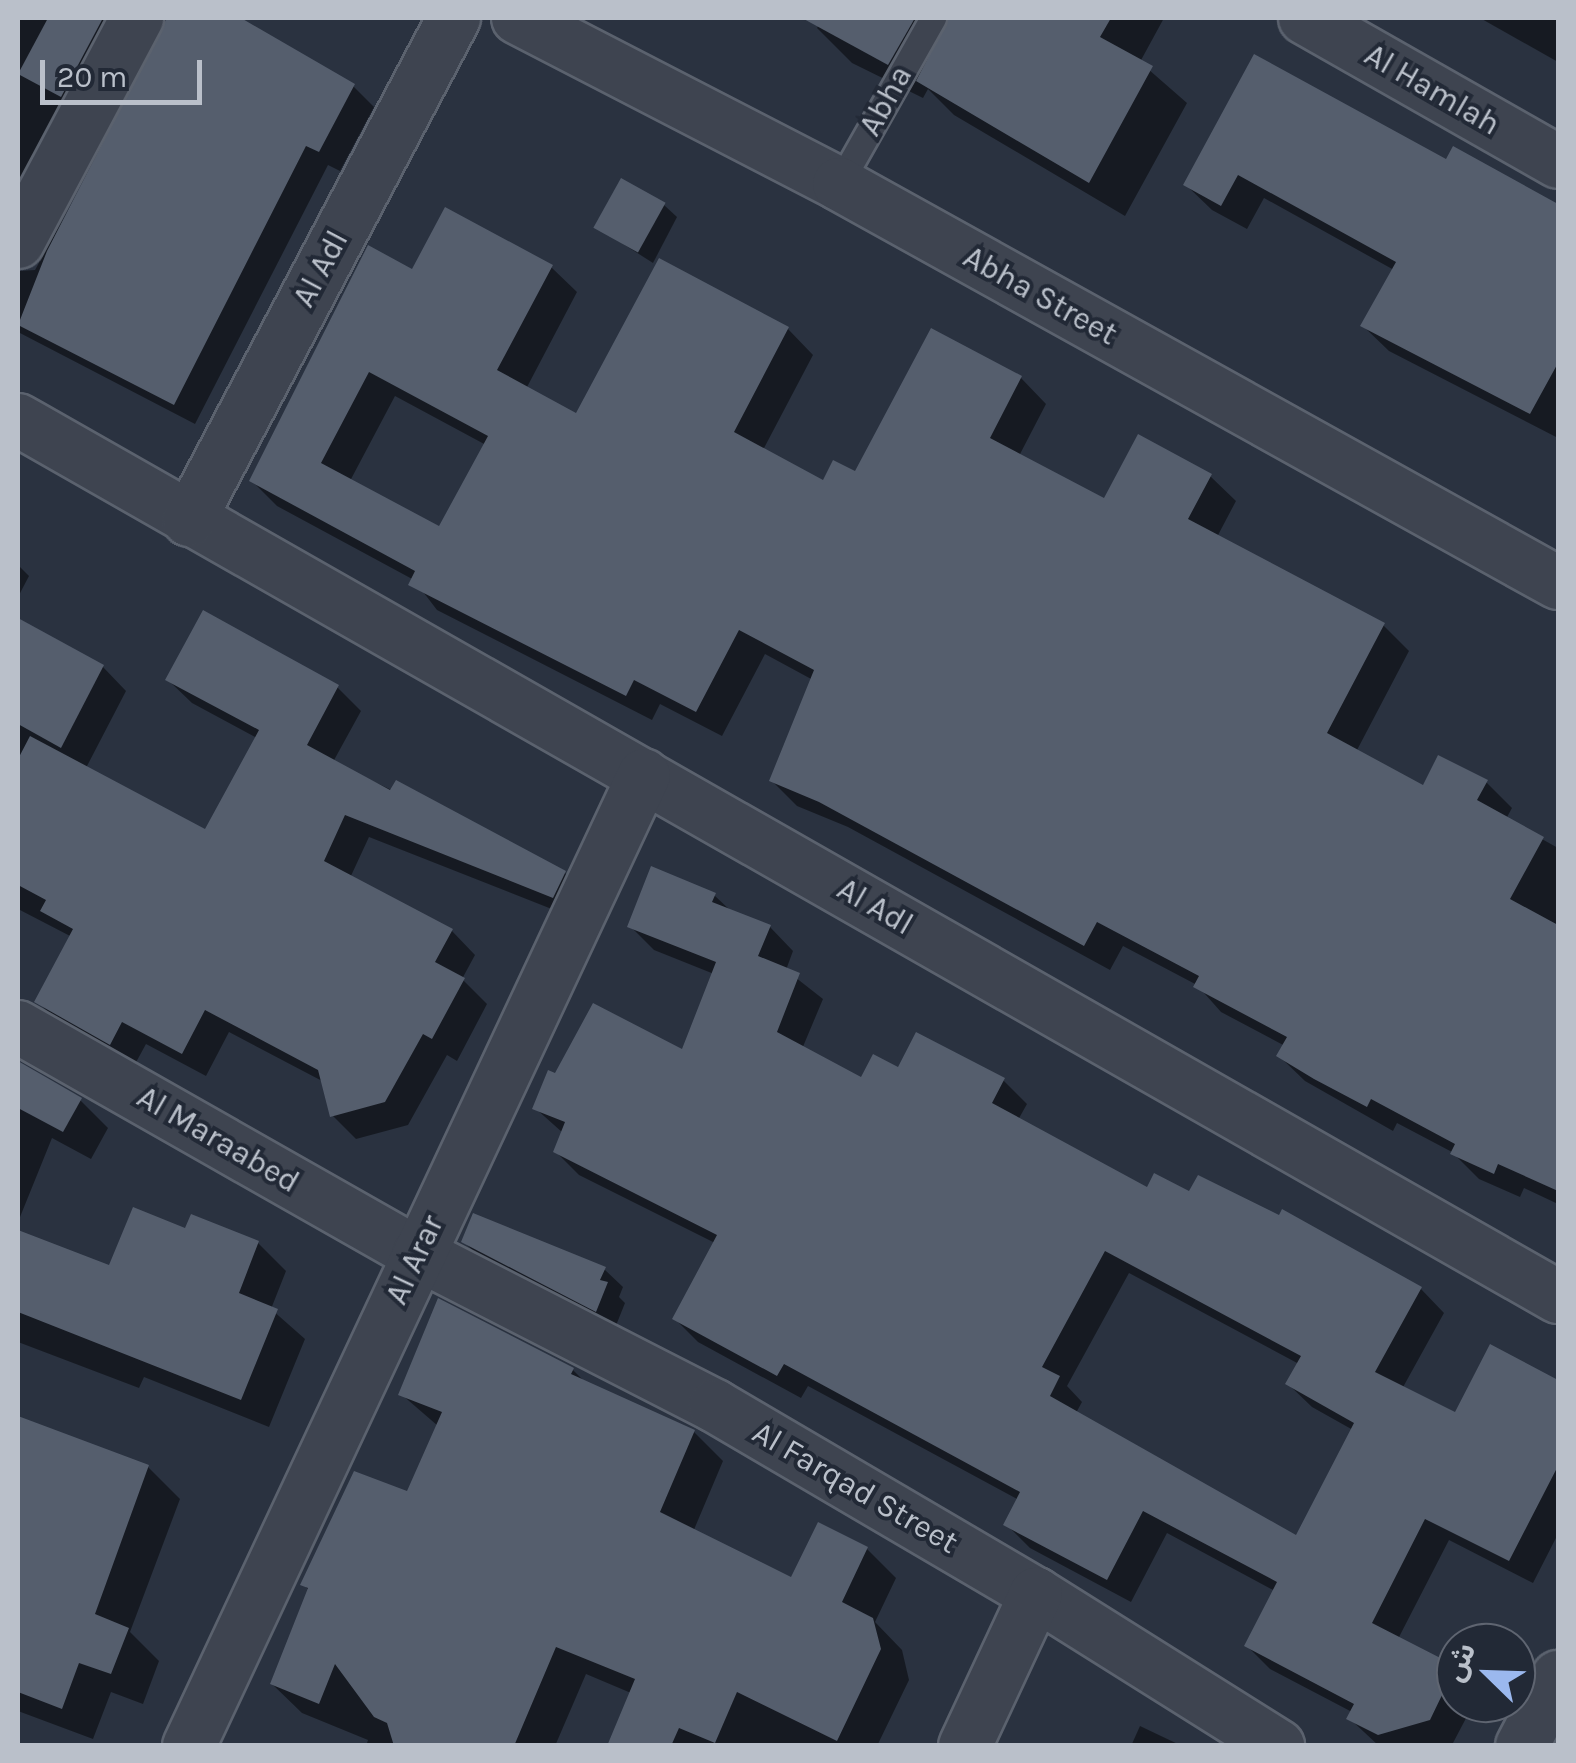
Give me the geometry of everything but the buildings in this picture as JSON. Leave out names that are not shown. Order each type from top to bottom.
[{"type":"street","points":[[18,242],[137,18]]},
{"type":"street","name":"Al Adl","points":[[189,520],[454,18]]},
{"type":"street","name":"Abha Street","points":[[518,18],[839,184],[1558,583]]},
{"type":"street","name":"Al Hamlah","points":[[1304,18],[1558,162]]},
{"type":"street","name":"Al Adl","points":[[18,420],[1558,1298]]},
{"type":"street","name":"Al Arar","points":[[189,1746],[644,775]]},
{"type":"street","name":"Al Maraabed","points":[[18,1027],[418,1254]]},
{"type":"street","name":"Al Farqad Street","points":[[418,1254],[715,1406],[1036,1594],[1278,1746]]},
{"type":"street","points":[[965,1746],[1036,1594]]},
{"type":"street","points":[[1522,1746],[1558,1677]]},
{"type":"lane","name":"Abha","points":[[839,184],[933,18]]}]
